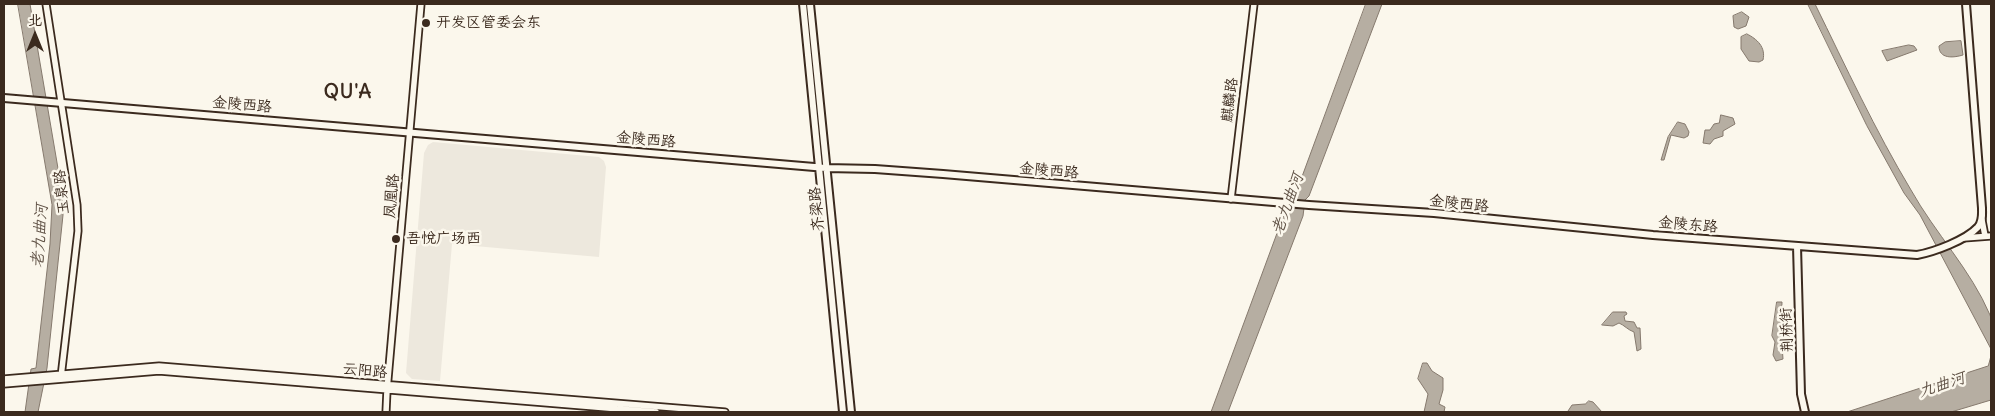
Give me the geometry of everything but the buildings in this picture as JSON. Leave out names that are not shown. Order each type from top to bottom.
[{"type":"main road","name":"齐梁路","points":[[803,4],[843,412]]},
{"type":"main road","name":"齐梁路","points":[[810,4],[851,412]]},
{"type":"main road","points":[[1964,238],[1982,220],[1966,4]]},
{"type":"main road","name":"金陵西路","points":[[4,98],[819,168],[875,169],[943,174],[1231,199],[1434,213],[1577,227]]},
{"type":"main road","name":"金陵东路","points":[[1577,227],[1902,255],[1933,252],[1964,238]]},
{"type":"main road","name":"荆桥街","points":[[1797,246],[1802,394],[1805,412]]},
{"type":"street","name":"玉泉路","points":[[46,4],[74,180],[78,231],[61,376]]},
{"type":"street","name":"凤凰路","points":[[386,412],[421,4]]},
{"type":"street","name":"麒麟路","points":[[1231,199],[1254,4]]},
{"type":"street","points":[[1964,238],[1988,236],[1982,220]]},
{"type":"street","name":"云阳路","points":[[4,379],[159,371],[725,412]]},
{"type":"street","name":"云阳路","points":[[4,384],[28,379]]},
{"type":"street","name":"云阳路","points":[[387,388],[656,412]]},
{"type":"shaded area","points":[[433,142],[599,157],[604,161],[606,167],[599,257],[452,244],[440,381],[412,379],[406,373],[424,153],[428,145]]},
{"type":"water","points":[[18,4],[30,4],[62,192],[63,215],[47,368],[38,412],[25,412],[31,369],[36,368],[50,244],[52,205]]},
{"type":"water","points":[[1366,4],[1382,4],[1309,196],[1305,200],[1303,216],[1228,412],[1211,412],[1283,217],[1288,214]]},
{"type":"water","points":[[1808,4],[1815,4],[1861,98],[1898,167],[1921,206],[1982,298],[1991,319],[1991,349],[1920,215],[1904,193],[1867,126]]},
{"type":"water","points":[[1742,12],[1749,17],[1746,26],[1738,29],[1734,27],[1733,16]]},
{"type":"water","points":[[1747,34],[1754,38],[1762,47],[1763,60],[1759,62],[1749,61],[1741,49],[1741,37]]},
{"type":"water","points":[[1961,41],[1963,55],[1955,57],[1941,53],[1939,46],[1945,42]]},
{"type":"water","points":[[1909,45],[1914,46],[1917,50],[1887,61],[1882,51]]},
{"type":"water","points":[[1721,115],[1733,118],[1735,124],[1723,131],[1723,136],[1714,139],[1710,144],[1703,143],[1705,130],[1710,130],[1714,124],[1719,123]]},
{"type":"water","points":[[1678,122],[1685,124],[1689,132],[1688,136],[1684,138],[1671,135],[1664,160],[1661,160],[1668,137]]},
{"type":"water","points":[[1777,302],[1782,302],[1781,332],[1783,359],[1776,361],[1773,355],[1775,342],[1772,336]]},
{"type":"water","points":[[1613,312],[1626,312],[1627,314],[1624,316],[1625,321],[1634,322],[1637,328],[1640,328],[1641,349],[1637,351],[1634,332],[1623,325],[1619,323],[1613,326],[1602,325]]},
{"type":"water","name":"九曲河","points":[[1991,356],[1991,400],[1951,412],[1847,412],[1988,366]]},
{"type":"water","points":[[1423,363],[1427,363],[1432,371],[1443,378],[1443,390],[1439,404],[1445,407],[1444,412],[1424,412],[1428,394],[1418,379]]},
{"type":"water","points":[[1589,401],[1593,402],[1602,412],[1568,411],[1572,405],[1585,404]]},
{"type":"place","name":"开发区管委会东","points":[[426,23]]},
{"type":"place","name":"吾悦广场西","points":[[396,239]]},
{"type":"district","name":"QU'A","points":[[348,92]]},
{"type":"water label","name":"老九曲河","points":[[1288,204]]},
{"type":"water label","name":"老九曲河","points":[[40,236]]}]
